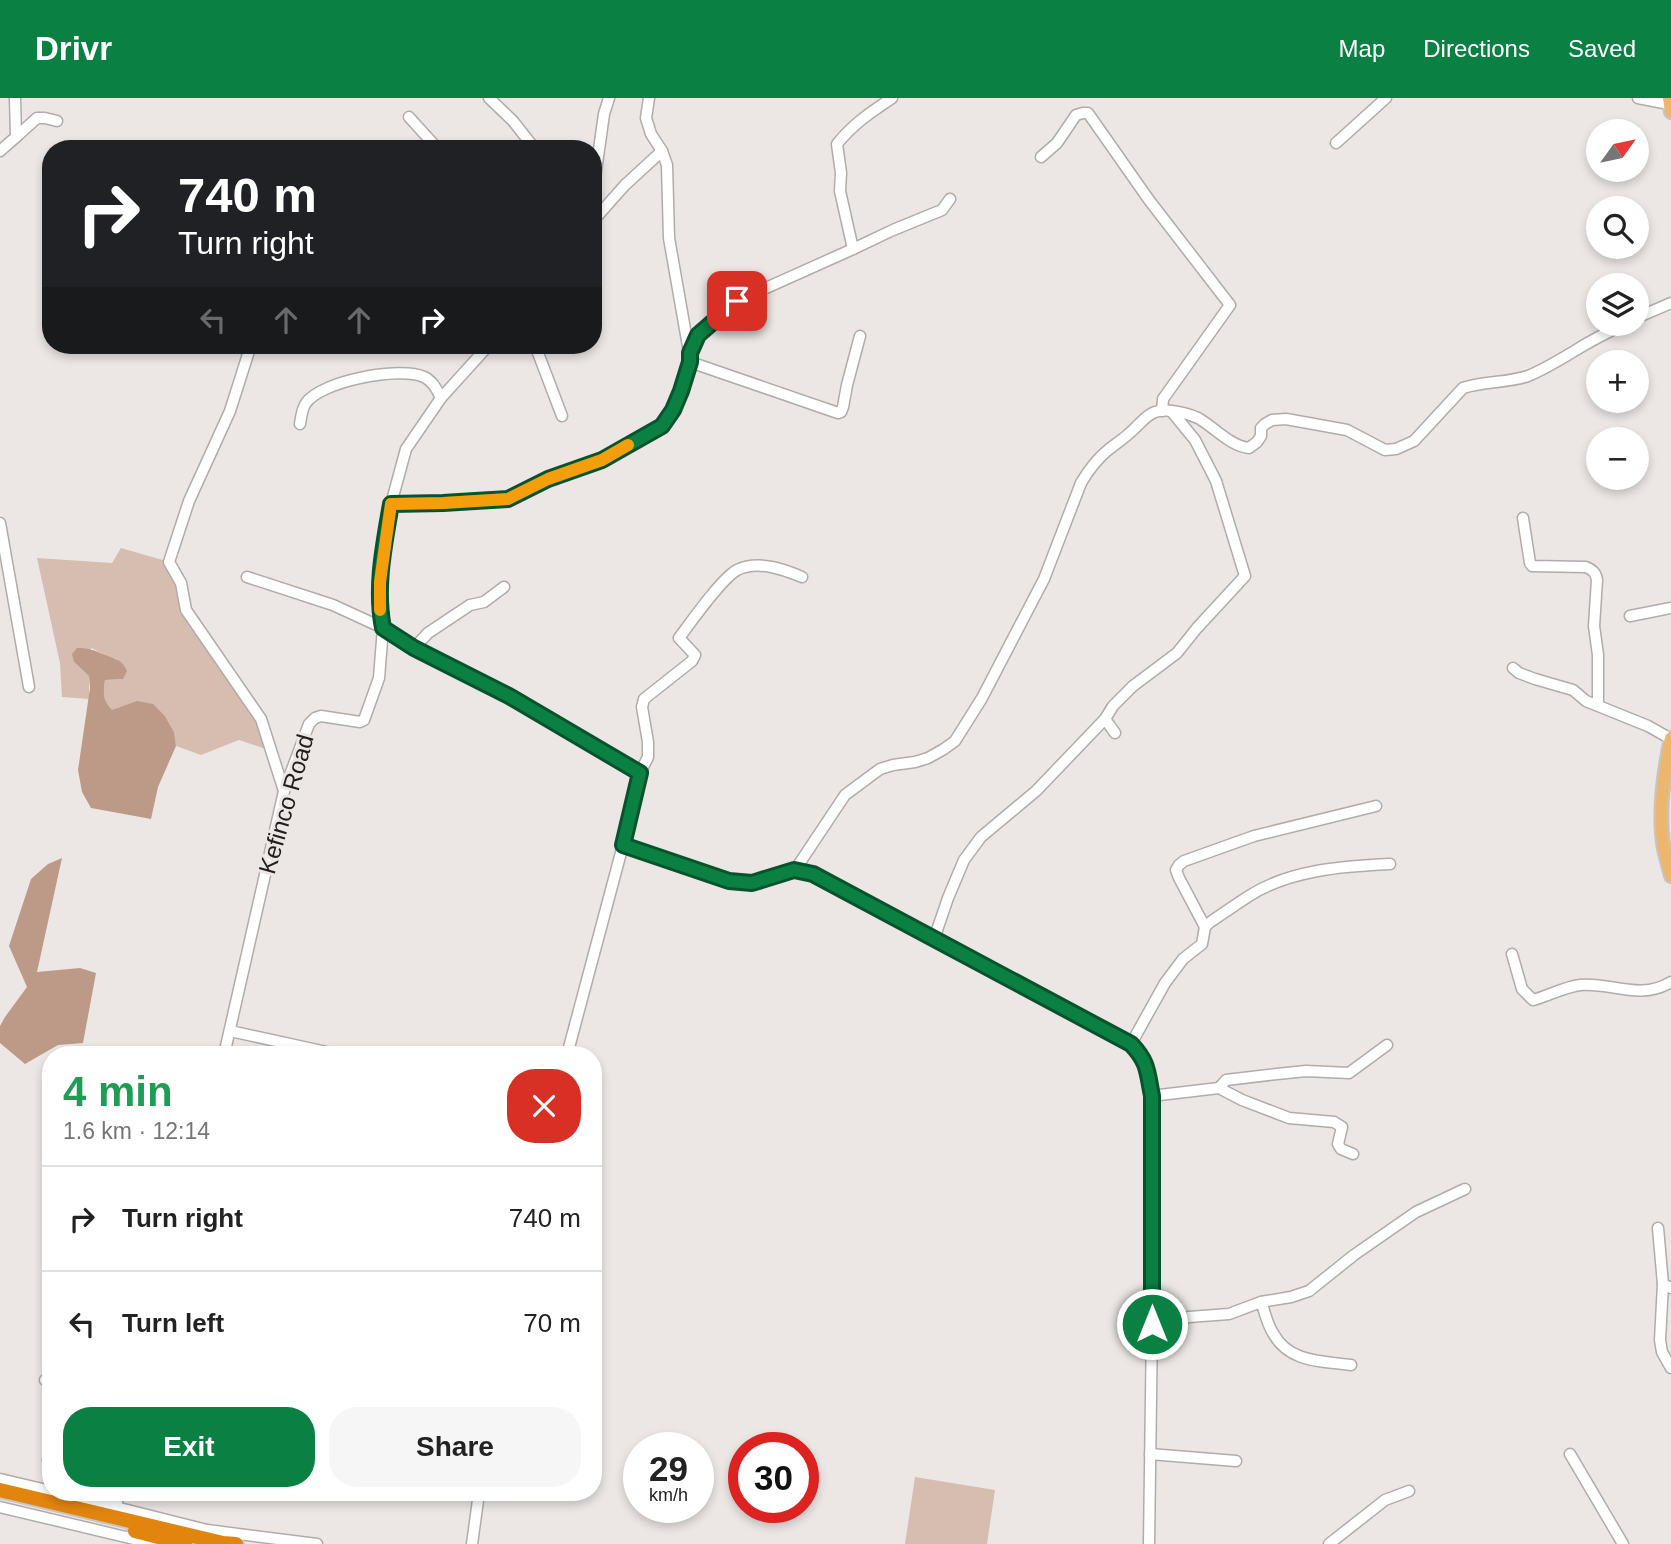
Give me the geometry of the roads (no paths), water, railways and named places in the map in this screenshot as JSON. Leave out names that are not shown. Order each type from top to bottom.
[{"type":"highway","points":[[1,1483],[22,1495],[42,1500]]},
{"type":"highway","points":[[0,1499],[185,1544]]},
{"type":"highway","points":[[47,1501],[236,1544]]},
{"type":"main road","points":[[1671,738],[1662,819],[1664,847],[1671,876]]},
{"type":"street","points":[[15,98],[16,137]]},
{"type":"street","points":[[489,98],[528,140]]},
{"type":"street","points":[[600,140],[609,98]]},
{"type":"street","points":[[649,98],[646,118],[667,165],[669,238],[690,357]]},
{"type":"street","points":[[853,250],[840,191],[841,173],[837,144],[864,116],[892,98]]},
{"type":"street","points":[[1336,142],[1386,98]]},
{"type":"street","points":[[1638,98],[1670,105]]},
{"type":"street","points":[[933,939],[964,860],[981,837],[1035,790],[1105,719],[1113,706],[1133,686],[1177,653],[1245,576],[1216,481],[1195,440],[1167,412],[1163,399],[1230,304],[1149,200],[1088,113],[1076,115],[1057,143],[1041,157]]},
{"type":"street","points":[[409,117],[430,140]]},
{"type":"street","points":[[0,151],[37,118],[57,121]]},
{"type":"street","points":[[602,211],[662,151]]},
{"type":"street","points":[[391,504],[508,499],[548,479],[602,460],[662,426],[673,410],[698,335],[737,301],[942,209],[950,199]]},
{"type":"street","points":[[1649,312],[1671,303]]},
{"type":"street","points":[[690,357],[838,413],[843,407],[860,336]]},
{"type":"street","points":[[794,870],[845,795],[880,769],[928,758],[955,741],[982,698],[1044,579],[1088,471],[1105,452],[1144,418],[1153,413],[1167,412],[1194,416],[1240,447],[1249,448],[1257,442],[1265,424],[1272,420],[1286,419],[1347,430],[1385,450],[1396,449],[1414,441],[1463,388],[1526,376],[1544,369],[1601,336]]},
{"type":"street","points":[[248,354],[230,411],[189,500],[169,562],[181,583],[186,610],[261,719],[284,791]]},
{"type":"street","name":"Kefinco Road","points":[[226,1046],[284,791],[309,724],[321,716],[360,722],[366,718],[379,678],[383,628],[380,582],[391,504],[406,449],[441,398],[481,354]]},
{"type":"street","points":[[538,354],[562,416]]},
{"type":"street","points":[[300,424],[305,404],[322,389],[365,376],[402,374],[425,377],[433,383],[441,398]]},
{"type":"street","points":[[1523,518],[1532,566],[1586,567],[1592,569],[1596,575],[1594,626],[1598,655],[1598,705]]},
{"type":"street","points":[[0,523],[29,687]]},
{"type":"street","points":[[569,1046],[640,773],[648,757],[642,707],[644,699],[692,661],[695,655],[679,638],[732,574],[740,569],[771,567],[803,577]]},
{"type":"street","points":[[247,577],[333,605],[383,628],[414,648],[509,696],[640,773]]},
{"type":"street","points":[[414,648],[428,633],[470,605],[484,602],[504,587]]},
{"type":"street","points":[[1630,616],[1671,608]]},
{"type":"street","points":[[1513,668],[1535,679],[1573,690],[1587,702],[1671,738]]},
{"type":"street","points":[[1105,719],[1115,733]]},
{"type":"street","points":[[1205,927],[1179,877],[1177,870],[1184,861],[1254,836],[1376,806]]},
{"type":"street","points":[[623,845],[729,881],[752,883],[794,870],[813,874],[1131,1044],[1140,1054],[1147,1066],[1152,1096],[1149,1544]]},
{"type":"street","points":[[1131,1044],[1165,983],[1183,959],[1202,944],[1205,927],[1209,923],[1250,895],[1277,883],[1312,872],[1390,864]]},
{"type":"street","points":[[1512,954],[1522,989],[1533,1000],[1570,986],[1633,991],[1655,989],[1671,982]]},
{"type":"street","points":[[230,1031],[299,1046]]},
{"type":"street","points":[[1219,1088],[1226,1080],[1277,1074],[1306,1071],[1349,1073],[1387,1045]]},
{"type":"street","points":[[1152,1096],[1219,1088],[1289,1118],[1339,1124],[1342,1127],[1338,1144],[1340,1149],[1353,1154]]},
{"type":"street","points":[[1152,1324],[1189,1317],[1229,1314],[1261,1302],[1309,1291],[1354,1255],[1416,1212],[1465,1189]]},
{"type":"street","points":[[1658,1228],[1667,1286],[1660,1340],[1662,1352],[1671,1368]]},
{"type":"street","points":[[1261,1302],[1273,1334],[1287,1351],[1305,1360],[1352,1365]]},
{"type":"street","points":[[1150,1454],[1236,1461]]},
{"type":"street","points":[[1570,1454],[1623,1544]]},
{"type":"street","points":[[1,1483],[42,1490]]},
{"type":"street","points":[[1329,1544],[1385,1500],[1409,1491]]},
{"type":"street","points":[[94,1501],[207,1530],[317,1544]]},
{"type":"street","points":[[116,1506],[117,1501]]},
{"type":"street","points":[[472,1544],[479,1501]]},
{"type":"street","points":[[0,1507],[155,1544]]},
{"type":"street","points":[[121,1535],[139,1532]]}]
